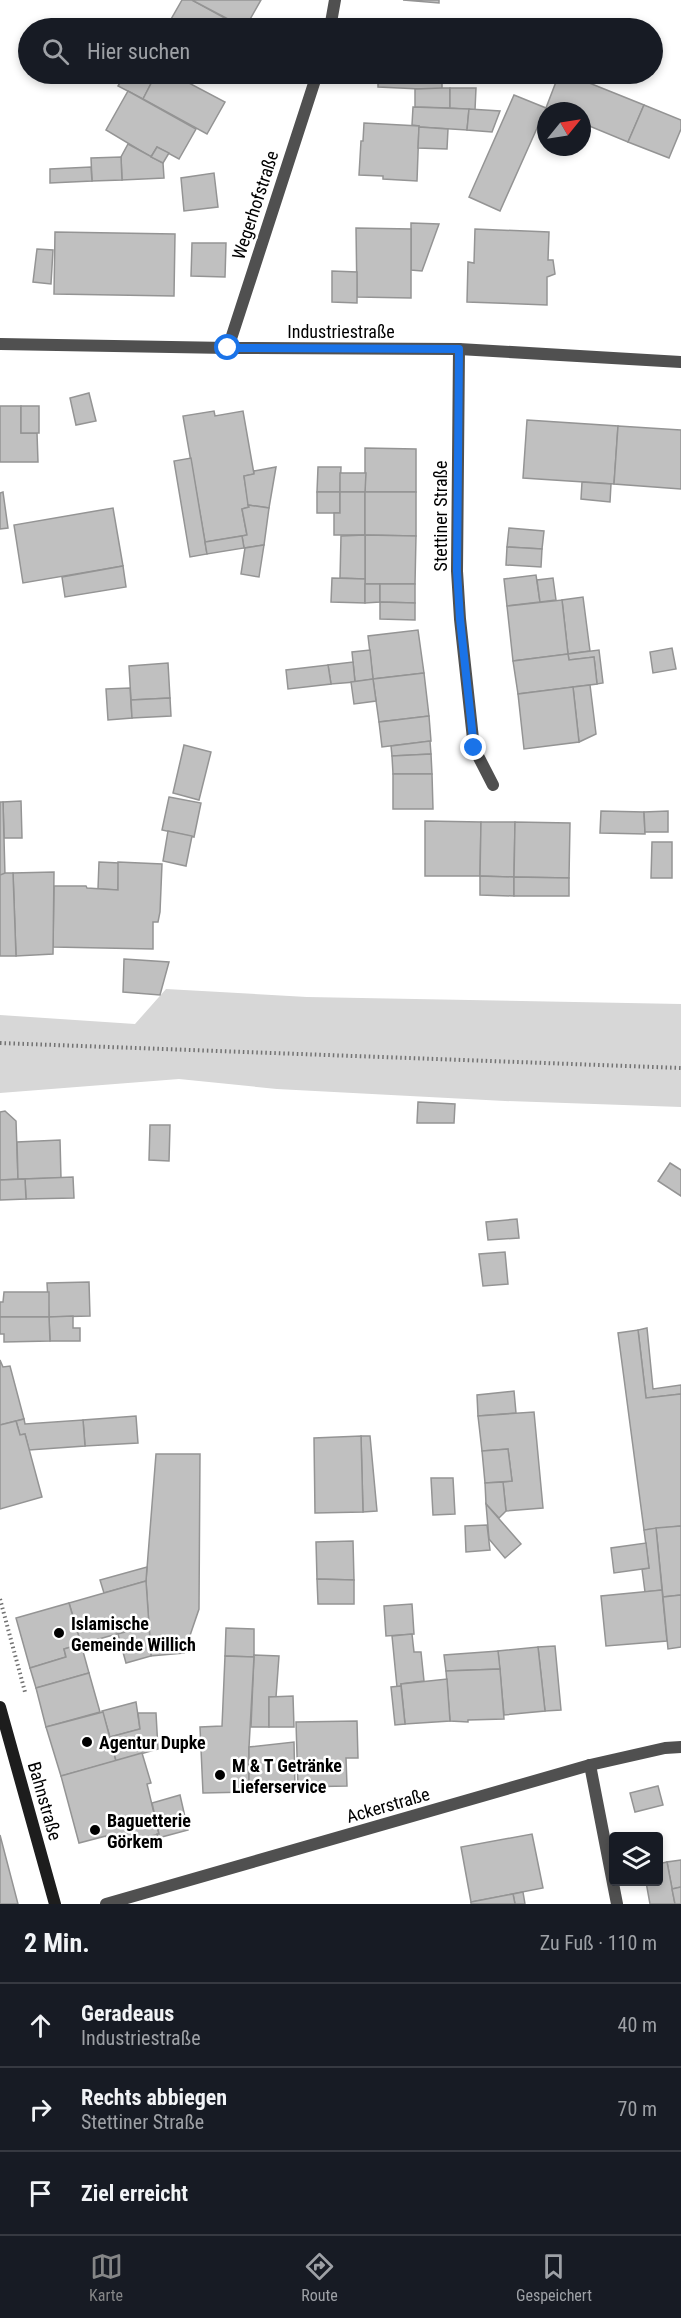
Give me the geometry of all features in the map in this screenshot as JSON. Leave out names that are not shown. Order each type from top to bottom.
[{"type":"street","points":[[332,18],[335,0]]},
{"type":"street","name":"Wegerhofstraße","points":[[228,348],[313,84]]},
{"type":"street","name":"Industriestraße","points":[[0,344],[459,349],[681,362]]},
{"type":"street","name":"Stettiner Straße","points":[[459,349],[457,571],[460,619],[474,748],[493,785]]},
{"type":"street","name":"Bahnstraße","points":[[0,1707],[2,1723],[55,1904]]},
{"type":"street","name":"Ackerstraße","points":[[106,1904],[590,1765],[665,1748],[681,1747]]},
{"type":"street","points":[[590,1765],[617,1904]]},
{"type":"path","points":[[0,1043],[681,1068]]},
{"type":"shaded area","points":[[166,989],[307,997],[681,1004],[681,1107],[505,1101],[277,1089],[179,1079],[0,1093],[0,1015],[135,1024]]},
{"type":"building","points":[[182,0],[192,0],[225,18],[172,18]]},
{"type":"building","points":[[192,0],[261,0],[251,18],[226,18]]},
{"type":"building","points":[[403,0],[439,0],[439,3]]},
{"type":"building","points":[[119,84],[151,84],[143,99],[118,86]]},
{"type":"building","points":[[151,84],[191,84],[225,102],[207,134],[143,99]]},
{"type":"building","points":[[378,84],[442,84],[442,90],[378,87]]},
{"type":"building","points":[[555,84],[592,84],[644,105],[628,142],[591,127],[591,102],[548,102]]},
{"type":"building","points":[[450,88],[450,108],[415,107],[415,89]]},
{"type":"building","points":[[450,88],[476,88],[475,110],[450,108]]},
{"type":"building","points":[[128,91],[196,129],[179,159],[157,147],[151,157],[106,130]]},
{"type":"building","points":[[514,95],[537,104],[537,128],[500,211],[469,197]]},
{"type":"building","points":[[644,105],[681,120],[681,129],[669,158],[628,142]]},
{"type":"building","points":[[413,107],[469,109],[467,130],[412,125]]},
{"type":"building","points":[[469,109],[500,111],[492,132],[467,130]]},
{"type":"building","points":[[364,123],[419,126],[417,181],[359,175]]},
{"type":"building","points":[[419,127],[448,129],[447,149],[418,148]]},
{"type":"building","points":[[128,144],[163,163],[164,178],[122,180],[121,157]]},
{"type":"building","points":[[157,147],[169,153],[163,163],[151,157]]},
{"type":"building","points":[[121,157],[122,180],[92,181],[91,158]]},
{"type":"building","points":[[91,167],[92,181],[50,183],[50,169]]},
{"type":"building","points":[[214,173],[218,207],[184,211],[181,178]]},
{"type":"building","points":[[411,223],[439,224],[422,271],[411,270]]},
{"type":"building","points":[[356,228],[411,229],[411,298],[357,297]]},
{"type":"building","points":[[475,229],[549,232],[548,260],[553,260],[555,274],[547,277],[547,305],[467,302],[468,262],[474,263]]},
{"type":"building","points":[[55,232],[175,234],[174,296],[54,294]]},
{"type":"building","points":[[192,243],[226,243],[225,277],[191,276]]},
{"type":"building","points":[[37,249],[53,250],[51,284],[33,282]]},
{"type":"building","points":[[332,271],[357,272],[357,303],[332,302]]},
{"type":"building","points":[[89,393],[96,421],[76,425],[70,398]]},
{"type":"building","points":[[0,406],[21,406],[21,433],[37,433],[38,462],[0,462]]},
{"type":"building","points":[[21,406],[39,406],[39,433],[21,433]]},
{"type":"building","points":[[214,411],[215,416],[243,411],[254,474],[244,476],[249,507],[242,509],[247,535],[205,542],[183,416]]},
{"type":"building","points":[[527,420],[618,426],[614,484],[523,478]]},
{"type":"building","points":[[618,426],[681,430],[681,489],[614,484]]},
{"type":"building","points":[[365,448],[416,449],[416,492],[365,492]]},
{"type":"building","points":[[191,458],[207,554],[190,557],[174,461]]},
{"type":"building","points":[[276,467],[269,508],[248,505],[244,476],[254,474],[254,471]]},
{"type":"building","points":[[318,467],[341,467],[340,492],[317,492]]},
{"type":"building","points":[[340,473],[366,473],[365,492],[340,492]]},
{"type":"building","points":[[582,482],[611,484],[610,502],[581,499]]},
{"type":"building","points":[[3,492],[8,528],[0,529],[0,493]]},
{"type":"building","points":[[317,492],[340,492],[340,513],[317,513]]},
{"type":"building","points":[[340,492],[365,492],[365,535],[334,535],[334,513],[340,513]]},
{"type":"building","points":[[365,492],[416,492],[416,536],[365,535]]},
{"type":"building","points":[[248,505],[269,508],[264,545],[244,548],[242,536],[247,535],[242,509],[249,507]]},
{"type":"building","points":[[113,508],[123,566],[23,583],[14,525]]},
{"type":"building","points":[[509,528],[544,531],[542,549],[507,547]]},
{"type":"building","points":[[365,535],[416,536],[415,584],[365,584]]},
{"type":"building","points":[[365,535],[365,579],[340,578],[341,536]]},
{"type":"building","points":[[242,536],[244,548],[207,554],[205,542]]},
{"type":"building","points":[[264,545],[259,577],[241,574],[245,548]]},
{"type":"building","points":[[507,547],[542,549],[541,567],[506,565]]},
{"type":"building","points":[[123,566],[126,587],[65,597],[62,577]]},
{"type":"building","points":[[536,575],[540,602],[507,606],[504,579]]},
{"type":"building","points":[[332,578],[365,579],[365,603],[331,602]]},
{"type":"building","points":[[553,578],[556,600],[540,602],[537,580]]},
{"type":"building","points":[[365,584],[380,584],[380,602],[365,603]]},
{"type":"building","points":[[380,584],[415,584],[415,603],[380,602]]},
{"type":"building","points":[[583,597],[590,651],[568,654],[562,600]]},
{"type":"building","points":[[562,600],[568,654],[513,661],[507,606]]},
{"type":"building","points":[[380,602],[415,603],[415,620],[380,619]]},
{"type":"building","points":[[418,630],[424,673],[373,679],[368,636]]},
{"type":"building","points":[[672,648],[676,669],[653,673],[650,652]]},
{"type":"building","points":[[370,650],[373,679],[355,682],[352,652]]},
{"type":"building","points":[[599,650],[603,683],[597,684],[594,657],[569,660],[568,654]]},
{"type":"building","points":[[568,654],[569,660],[594,657],[597,684],[518,694],[513,661]]},
{"type":"building","points":[[353,662],[355,682],[331,684],[328,665]]},
{"type":"building","points":[[168,663],[170,698],[131,700],[129,666]]},
{"type":"building","points":[[328,665],[331,684],[288,689],[286,670]]},
{"type":"building","points":[[424,673],[429,716],[379,722],[373,679]]},
{"type":"building","points":[[373,679],[376,701],[354,704],[351,682]]},
{"type":"building","points":[[590,685],[596,734],[579,742],[573,687]]},
{"type":"building","points":[[573,687],[579,742],[524,749],[518,694]]},
{"type":"building","points":[[130,688],[132,718],[108,720],[106,689]]},
{"type":"building","points":[[170,698],[171,716],[132,718],[131,700]]},
{"type":"building","points":[[429,716],[431,741],[382,747],[379,722]]},
{"type":"building","points":[[430,741],[431,754],[392,756],[391,746]]},
{"type":"building","points":[[184,745],[211,752],[199,800],[173,793]]},
{"type":"building","points":[[431,754],[432,774],[393,774],[392,756]]},
{"type":"building","points":[[393,774],[432,774],[433,809],[393,809]]},
{"type":"building","points":[[169,797],[201,803],[194,837],[162,830]]},
{"type":"building","points":[[21,801],[22,838],[4,838],[3,802]]},
{"type":"building","points":[[0,802],[3,802],[5,875],[0,875]]},
{"type":"building","points":[[601,811],[644,812],[645,834],[600,833]]},
{"type":"building","points":[[668,811],[668,832],[645,832],[644,812]]},
{"type":"building","points":[[425,821],[481,822],[480,876],[425,876]]},
{"type":"building","points":[[481,822],[515,822],[514,877],[480,876]]},
{"type":"building","points":[[515,822],[570,823],[569,878],[514,877]]},
{"type":"building","points":[[168,831],[192,836],[186,866],[163,861]]},
{"type":"building","points":[[652,842],[672,842],[672,878],[651,878]]},
{"type":"building","points":[[99,862],[119,863],[118,890],[98,889]]},
{"type":"building","points":[[118,862],[162,864],[160,912],[158,922],[153,922],[153,949],[53,947],[54,886],[86,886],[87,888],[118,890]]},
{"type":"building","points":[[54,872],[53,954],[16,956],[13,873]]},
{"type":"building","points":[[13,873],[16,956],[0,956],[0,875]]},
{"type":"building","points":[[480,876],[514,877],[514,896],[480,895]]},
{"type":"building","points":[[514,877],[569,878],[569,896],[514,896]]},
{"type":"building","points":[[124,959],[169,962],[160,995],[123,992]]},
{"type":"building","points":[[418,1102],[455,1104],[454,1123],[417,1123]]},
{"type":"building","points":[[5,1111],[16,1121],[18,1179],[0,1180],[0,1112]]},
{"type":"building","points":[[150,1125],[170,1125],[169,1161],[149,1160]]},
{"type":"building","points":[[60,1140],[61,1178],[18,1179],[17,1142]]},
{"type":"building","points":[[670,1163],[681,1170],[681,1196],[658,1181]]},
{"type":"building","points":[[73,1177],[74,1198],[26,1199],[25,1179]]},
{"type":"building","points":[[25,1179],[26,1199],[0,1200],[0,1180]]},
{"type":"building","points":[[517,1219],[519,1238],[488,1240],[486,1222]]},
{"type":"building","points":[[505,1252],[508,1284],[483,1286],[479,1254]]},
{"type":"building","points":[[89,1282],[90,1316],[49,1317],[47,1283]]},
{"type":"building","points":[[4,1292],[49,1292],[49,1317],[0,1317],[0,1302],[3,1302]]},
{"type":"building","points":[[73,1316],[73,1328],[80,1328],[80,1341],[50,1341],[49,1317]]},
{"type":"building","points":[[0,1317],[49,1317],[50,1341],[4,1342],[4,1334],[0,1334]]},
{"type":"building","points":[[647,1328],[653,1389],[681,1385],[681,1394],[646,1398],[638,1330]]},
{"type":"building","points":[[638,1330],[646,1398],[681,1394],[681,1526],[644,1530],[618,1333]]},
{"type":"building","points":[[0,1360],[3,1367],[10,1366],[24,1419],[0,1425]]},
{"type":"building","points":[[514,1391],[516,1413],[478,1416],[477,1395]]},
{"type":"building","points":[[534,1412],[543,1508],[506,1511],[503,1482],[512,1481],[508,1449],[482,1451],[478,1416]]},
{"type":"building","points":[[136,1416],[138,1443],[85,1446],[83,1420]]},
{"type":"building","points":[[24,1419],[25,1424],[83,1420],[85,1446],[29,1450],[25,1434],[20,1435],[16,1421]]},
{"type":"building","points":[[16,1421],[20,1435],[25,1434],[42,1497],[0,1509],[0,1425]]},
{"type":"building","points":[[361,1436],[370,1436],[377,1511],[363,1512]]},
{"type":"building","points":[[361,1436],[363,1512],[315,1513],[314,1438]]},
{"type":"building","points":[[508,1449],[512,1481],[485,1483],[482,1451]]},
{"type":"building","points":[[156,1454],[200,1454],[199,1609],[184,1653],[151,1656],[146,1581]]},
{"type":"building","points":[[431,1478],[453,1478],[455,1514],[433,1515]]},
{"type":"building","points":[[503,1482],[506,1511],[499,1518],[486,1504],[485,1483]]},
{"type":"building","points":[[486,1504],[521,1544],[505,1558],[489,1539]]},
{"type":"building","points":[[487,1525],[490,1550],[466,1552],[465,1526]]},
{"type":"building","points":[[681,1526],[681,1595],[663,1597],[656,1528]]},
{"type":"building","points":[[656,1528],[662,1590],[645,1592],[642,1569],[649,1568],[644,1530]]},
{"type":"building","points":[[353,1541],[354,1580],[317,1579],[316,1542]]},
{"type":"building","points":[[646,1543],[649,1568],[614,1573],[611,1548]]},
{"type":"building","points":[[147,1567],[146,1581],[104,1593],[100,1580]]},
{"type":"building","points":[[317,1579],[354,1580],[354,1604],[318,1604]]},
{"type":"building","points":[[146,1581],[149,1625],[81,1644],[69,1603]]},
{"type":"building","points":[[662,1590],[667,1641],[606,1646],[601,1596]]},
{"type":"building","points":[[681,1595],[681,1647],[668,1649],[663,1597]]},
{"type":"building","points":[[69,1603],[81,1644],[64,1649],[66,1657],[30,1668],[16,1618]]},
{"type":"building","points":[[412,1604],[414,1634],[386,1636],[384,1606]]},
{"type":"building","points":[[149,1625],[151,1656],[126,1663],[118,1634]]},
{"type":"building","points":[[226,1628],[254,1629],[254,1657],[225,1656]]},
{"type":"building","points":[[412,1634],[414,1652],[421,1652],[424,1681],[401,1684],[397,1687],[392,1636]]},
{"type":"building","points":[[81,1644],[89,1673],[36,1688],[30,1668],[66,1657],[64,1649]]},
{"type":"building","points":[[555,1646],[561,1710],[545,1711],[538,1647]]},
{"type":"building","points":[[538,1647],[545,1711],[504,1715],[498,1651]]},
{"type":"building","points":[[498,1651],[500,1669],[446,1671],[444,1655]]},
{"type":"building","points":[[254,1655],[279,1656],[276,1697],[269,1697],[269,1727],[251,1727]]},
{"type":"building","points":[[225,1656],[254,1657],[249,1792],[203,1793],[200,1727],[222,1726]]},
{"type":"building","points":[[500,1669],[504,1719],[450,1721],[446,1671]]},
{"type":"building","points":[[89,1673],[100,1712],[46,1727],[36,1688]]},
{"type":"building","points":[[447,1679],[450,1721],[405,1724],[401,1684]]},
{"type":"building","points":[[401,1686],[405,1724],[395,1725],[391,1687]]},
{"type":"building","points":[[293,1696],[294,1727],[269,1727],[269,1697]]},
{"type":"building","points":[[136,1702],[140,1729],[110,1737],[102,1711]]},
{"type":"building","points":[[103,1712],[116,1761],[61,1776],[46,1727]]},
{"type":"building","points":[[138,1713],[156,1713],[158,1749],[116,1761],[110,1737],[140,1729]]},
{"type":"building","points":[[357,1721],[358,1758],[346,1758],[347,1786],[298,1787],[296,1722]]},
{"type":"building","points":[[294,1742],[295,1790],[249,1792],[249,1747]]},
{"type":"building","points":[[142,1753],[151,1783],[147,1784],[159,1834],[118,1845],[109,1845],[106,1836],[79,1843],[61,1776]]},
{"type":"building","points":[[658,1786],[663,1805],[635,1812],[630,1793]]},
{"type":"building","points":[[180,1795],[188,1830],[158,1838],[152,1803]]},
{"type":"building","points":[[532,1834],[543,1888],[471,1902],[461,1847]]},
{"type":"building","points":[[0,1835],[18,1904],[0,1904]]},
{"type":"building","points":[[681,1860],[681,1887],[672,1889],[667,1862]]},
{"type":"building","points":[[667,1862],[675,1904],[650,1904],[647,1886],[663,1886],[663,1863]]},
{"type":"building","points":[[681,1887],[681,1904],[675,1904],[672,1889]]},
{"type":"building","points":[[523,1892],[525,1904],[515,1904],[513,1894]]},
{"type":"building","points":[[513,1894],[515,1904],[471,1904],[471,1902]]},
{"type":"place","name":"Islamische Gemeinde Willich","points":[[59,1633]]},
{"type":"place","name":"Agentur Dupke","points":[[87,1742]]},
{"type":"place","name":"M & T Getränke Lieferservice","points":[[220,1775]]},
{"type":"place","name":"Baguetterie Görkem","points":[[95,1830]]},
{"type":"route","points":[[228,348],[459,349],[457,571],[474,748]]}]
